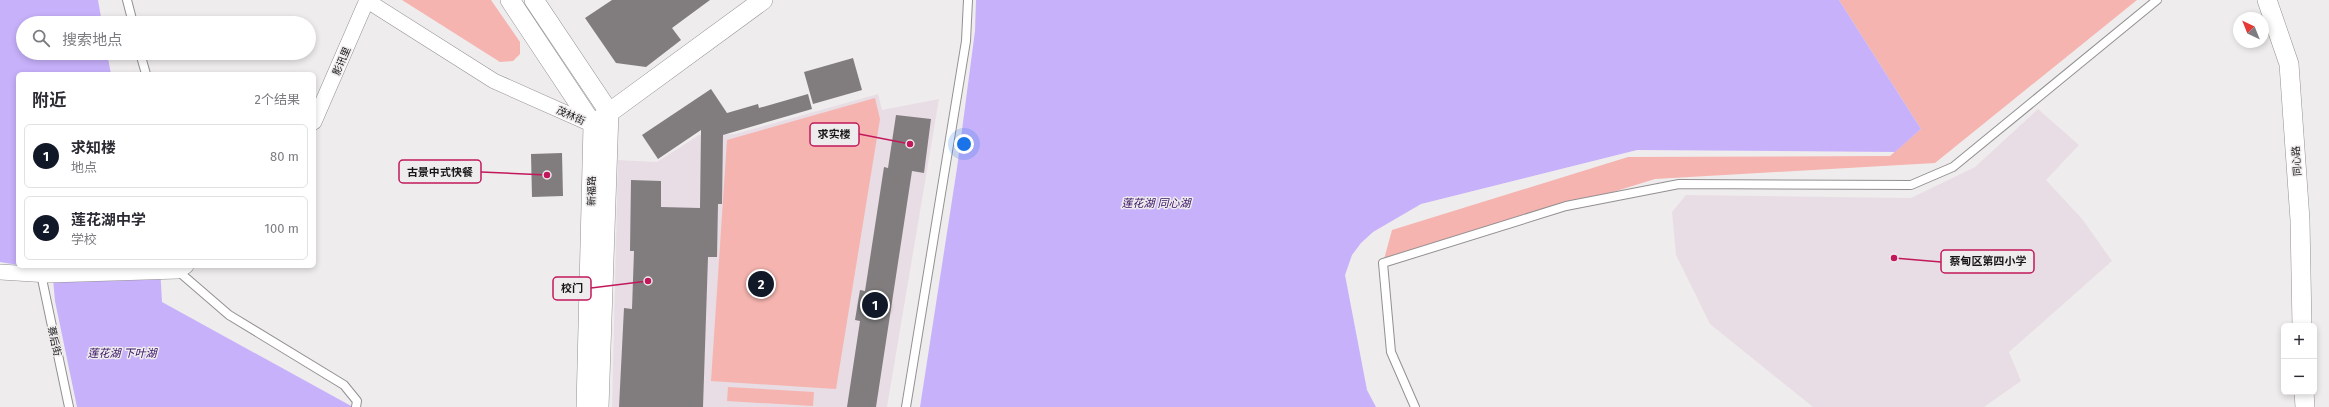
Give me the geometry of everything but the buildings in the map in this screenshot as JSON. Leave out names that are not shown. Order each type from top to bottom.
[{"type":"street","name":"茂林街","points":[[366,0],[494,81],[593,125],[763,0]]},
{"type":"street","name":"影讯里","points":[[316,117],[366,0]]},
{"type":"street","points":[[510,0],[593,125]]},
{"type":"street","points":[[534,0],[609,112]]},
{"type":"street","name":"同心路","points":[[2267,0],[2288,64],[2300,220],[2302,323]]},
{"type":"street","name":"新福路","points":[[599,407],[609,112]]},
{"type":"street","name":"新福路","points":[[586,407],[593,125]]},
{"type":"street","points":[[0,272],[45,275],[181,268]]},
{"type":"street","points":[[2304,395],[2305,407]]},
{"type":"lane","points":[[127,0],[131,16]]},
{"type":"lane","points":[[906,407],[966,41],[968,0]]},
{"type":"lane","points":[[1415,407],[1391,352],[1383,263],[1566,206],[1679,184],[1911,185],[1953,167],[2157,0]]},
{"type":"lane","points":[[142,60],[145,72]]},
{"type":"lane","points":[[181,268],[229,315],[344,385],[357,401],[356,407]]},
{"type":"lane","name":"蔡后街","points":[[45,275],[70,407]]},
{"type":"shaded area","points":[[402,0],[491,0],[520,42],[520,54],[513,61],[500,62]]},
{"type":"shaded area","points":[[1839,0],[2137,0],[1935,163],[1655,179],[1383,263],[1392,230],[1628,157],[1890,156],[1921,129]]},
{"type":"shaded area","points":[[878,94],[882,110],[939,99],[887,407],[612,407],[618,160],[657,162],[699,135],[735,134]]},
{"type":"shaded area","points":[[875,98],[880,119],[836,389],[711,381],[727,140]]},
{"type":"shaded area","points":[[2038,109],[2079,145],[2046,180],[2083,220],[2112,261],[2009,352],[2021,381],[1984,407],[1813,407],[1710,324],[1676,255],[1672,212],[1686,195],[1911,198],[1975,167]]},
{"type":"shaded area","points":[[728,387],[814,392],[813,406],[727,401]]},
{"type":"water","points":[[0,0],[98,0],[101,16],[16,16],[16,60],[108,60],[111,72],[16,72],[16,265],[0,262]]},
{"type":"water","name":"莲花湖 同心湖","points":[[976,0],[1839,0],[1921,129],[1895,152],[1637,150],[1421,204],[1373,232],[1361,243],[1352,255],[1345,275],[1367,390],[1376,407],[920,407],[957,168],[975,31]]},
{"type":"water","name":"莲花湖 下叶湖","points":[[52,268],[160,268],[162,302],[353,407],[77,407],[55,301]]},
{"type":"place","name":"求实楼","points":[[910,144]]},
{"type":"place","name":"古景中式快餐","points":[[547,175]]},
{"type":"place","name":"蔡甸区第四小学","points":[[1894,258]]},
{"type":"place","name":"校门","points":[[648,281]]},
{"type":"place","name":"莲花湖中学","points":[[761,284]]},
{"type":"place","name":"求知楼","points":[[875,305]]}]
